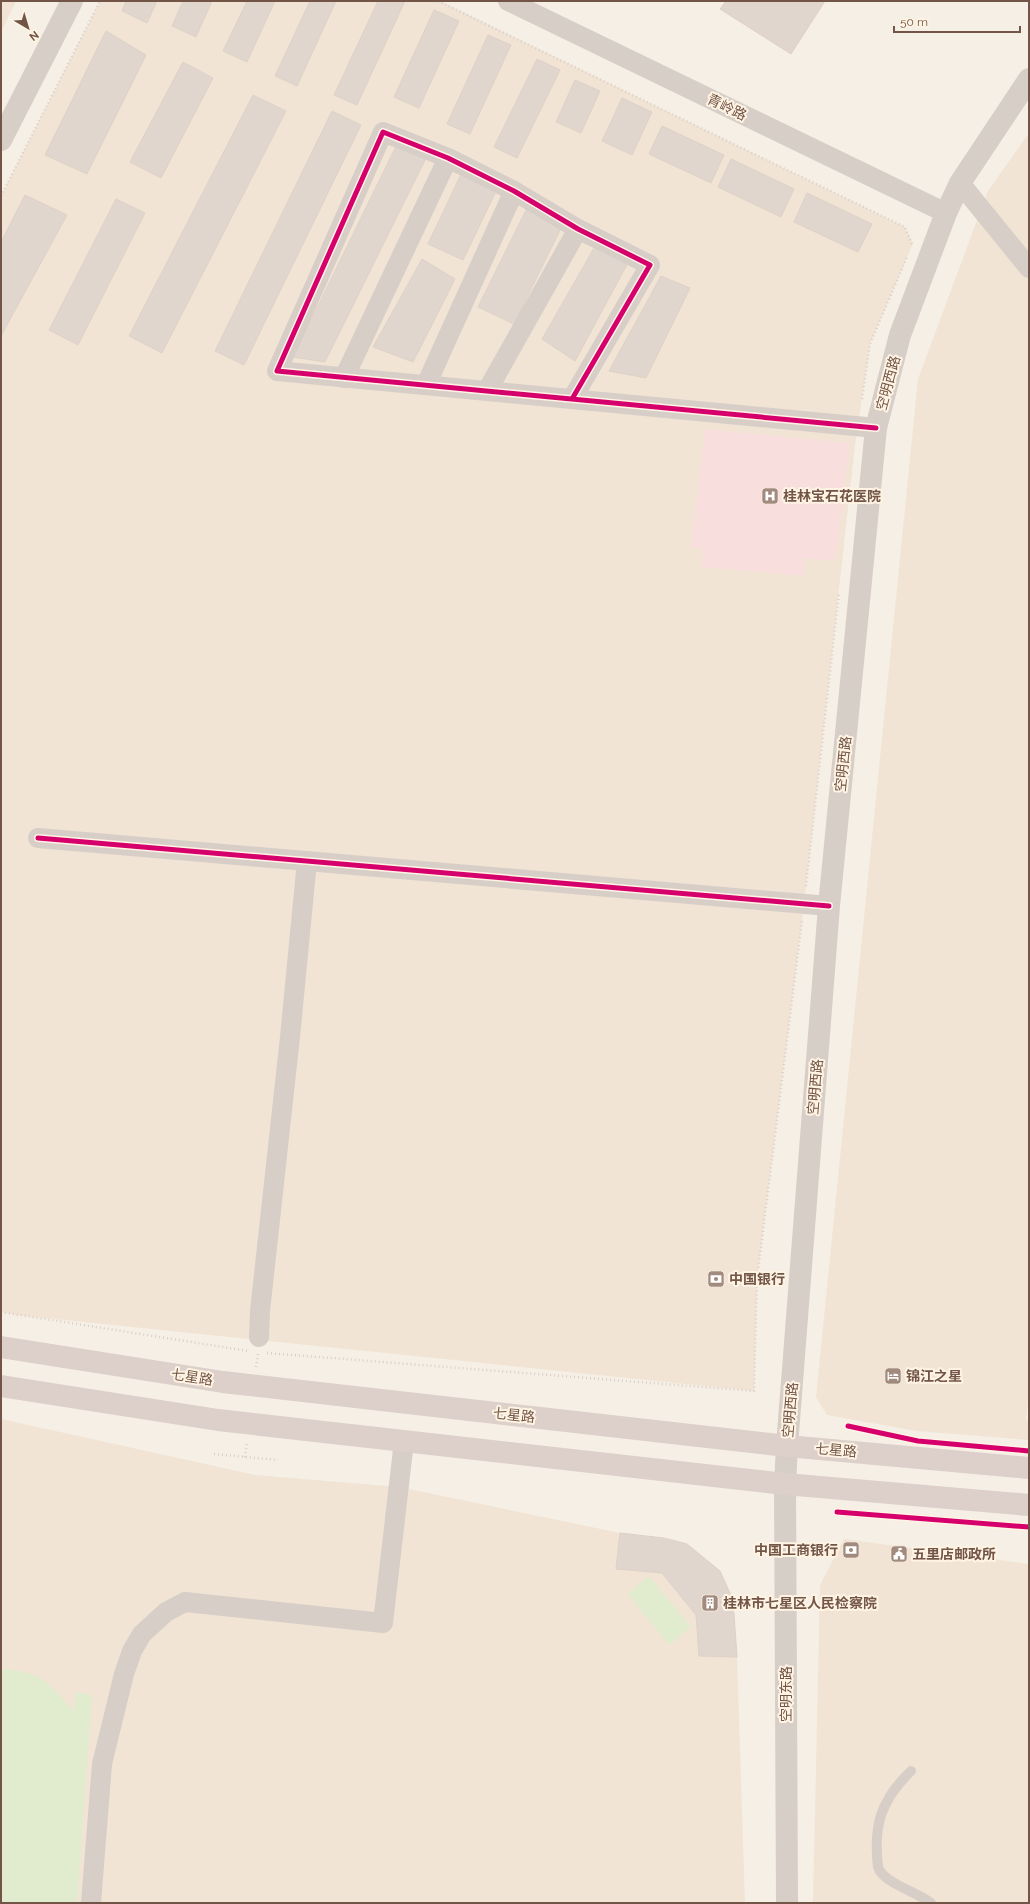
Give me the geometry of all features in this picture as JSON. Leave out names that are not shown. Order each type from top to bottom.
[{"type":"highway","name":"七星路","points":[[1,1347],[223,1382],[787,1446],[1029,1468]]},
{"type":"highway","points":[[1,1386],[218,1420],[785,1484],[1029,1505]]},
{"type":"main road","points":[[1,140],[72,1]]},
{"type":"main road","name":"空明西路","points":[[785,1484],[867,427],[946,213],[960,182],[1029,79]]},
{"type":"main road","name":"空明东路","points":[[785,1484],[787,1903]]},
{"type":"street","name":"青岭路","points":[[508,1],[946,213]]},
{"type":"street","points":[[572,399],[650,265],[578,229],[514,191],[448,158],[383,132],[277,371],[344,378],[867,427]]},
{"type":"street","points":[[344,378],[448,158]]},
{"type":"street","points":[[960,182],[1029,268]]},
{"type":"street","points":[[426,385],[514,191]]},
{"type":"street","points":[[487,391],[578,229]]},
{"type":"street","points":[[38,838],[829,906]]},
{"type":"street","points":[[259,1337],[260,1311],[290,1037],[307,861]]},
{"type":"street","points":[[91,1903],[102,1764],[124,1674],[132,1651],[142,1634],[166,1612],[185,1602],[383,1623],[404,1441]]},
{"type":"lane","points":[[911,1771],[891,1792],[882,1809],[878,1832],[878,1867],[886,1878],[915,1892],[931,1903]]},
{"type":"path","points":[[1,196],[100,1]]},
{"type":"path","points":[[438,1],[905,227],[913,243],[870,344],[867,427]]},
{"type":"path","points":[[1,1312],[230,1349],[287,1356],[754,1391],[757,1279],[804,904],[839,587]]},
{"type":"path","points":[[214,1454],[278,1460]]},
{"type":"shaded area","points":[[1,1],[16,1],[1,32]]},
{"type":"shaded area","points":[[100,1],[440,1],[905,227],[913,243],[870,344],[855,445],[804,904],[757,1279],[754,1391],[16,1315],[1,1312],[1,196]]},
{"type":"shaded area","points":[[1029,133],[1029,1395],[1026,1418],[1029,1423],[1029,1440],[916,1431],[827,1415],[816,1397],[918,379],[988,191]]},
{"type":"shaded area","name":"桂林宝石花医院","points":[[705,429],[850,443],[835,561],[805,558],[803,576],[702,567],[703,549],[691,548]]},
{"type":"shaded area","points":[[1,1419],[255,1475],[399,1487],[620,1533],[616,1569],[662,1573],[696,1615],[699,1656],[737,1657],[745,1903],[1,1903]]},
{"type":"shaded area","points":[[844,1539],[1029,1564],[1029,1903],[813,1903],[820,1585]]},
{"type":"green space","points":[[649,1576],[691,1627],[669,1645],[628,1594]]},
{"type":"green space","points":[[1,1669],[25,1672],[43,1680],[66,1702],[73,1712],[76,1692],[92,1695],[77,1903],[1,1903]]},
{"type":"building","points":[[126,1],[157,1],[147,23],[122,11]]},
{"type":"building","points":[[183,1],[212,1],[196,37],[172,26]]},
{"type":"building","points":[[247,1],[275,1],[247,62],[223,51]]},
{"type":"building","points":[[310,1],[336,1],[297,86],[275,76]]},
{"type":"building","points":[[378,1],[405,1],[357,105],[334,95]]},
{"type":"building","points":[[726,1],[825,1],[791,54],[720,9]]},
{"type":"building","points":[[434,10],[459,21],[419,108],[394,97]]},
{"type":"building","points":[[106,31],[146,55],[87,174],[45,155]]},
{"type":"building","points":[[488,35],[511,45],[470,134],[447,124]]},
{"type":"building","points":[[537,59],[560,70],[517,158],[494,147]]},
{"type":"building","points":[[183,62],[213,78],[161,178],[130,162]]},
{"type":"building","points":[[575,80],[600,91],[581,133],[556,122]]},
{"type":"building","points":[[253,95],[286,111],[162,353],[129,336]]},
{"type":"building","points":[[622,98],[652,112],[632,155],[602,141]]},
{"type":"building","points":[[332,111],[361,125],[244,365],[215,351]]},
{"type":"building","points":[[662,126],[724,155],[711,183],[649,154]]},
{"type":"building","points":[[399,140],[428,154],[325,362],[293,357]]},
{"type":"building","points":[[731,159],[794,189],[781,217],[718,187]]},
{"type":"building","points":[[463,170],[498,187],[463,260],[428,244]]},
{"type":"building","points":[[807,193],[872,224],[858,252],[794,222]]},
{"type":"building","points":[[25,195],[67,215],[1,336],[1,242]]},
{"type":"building","points":[[116,199],[145,213],[78,345],[49,330]]},
{"type":"building","points":[[529,204],[564,222],[514,324],[478,307]]},
{"type":"building","points":[[598,241],[630,259],[575,361],[542,339]]},
{"type":"building","points":[[422,259],[455,279],[413,362],[373,347]]},
{"type":"building","points":[[661,276],[690,288],[646,378],[609,371]]},
{"type":"building","name":"桂林市七星区人民检察院","points":[[620,1533],[664,1538],[687,1544],[720,1571],[730,1593],[734,1614],[737,1657],[699,1656],[696,1615],[662,1573],[616,1569]]},
{"type":"cycle path","points":[[572,399],[650,265],[578,229],[514,191],[448,158],[383,132],[277,371],[876,428]]},
{"type":"cycle path","points":[[38,838],[829,906]]},
{"type":"cycle path","points":[[848,1426],[918,1441],[1029,1451]]},
{"type":"cycle path","points":[[837,1512],[1029,1527]]},
{"type":"place","name":"桂林宝石花医院","points":[[770,496]]},
{"type":"place","name":"中国银行","points":[[716,1279]]},
{"type":"place","name":"锦江之星","points":[[893,1376]]},
{"type":"place","name":"中国工商银行","points":[[851,1550]]},
{"type":"place","name":"五里店邮政所","points":[[899,1554]]},
{"type":"place","name":"桂林市七星区人民检察院","points":[[710,1603]]}]
